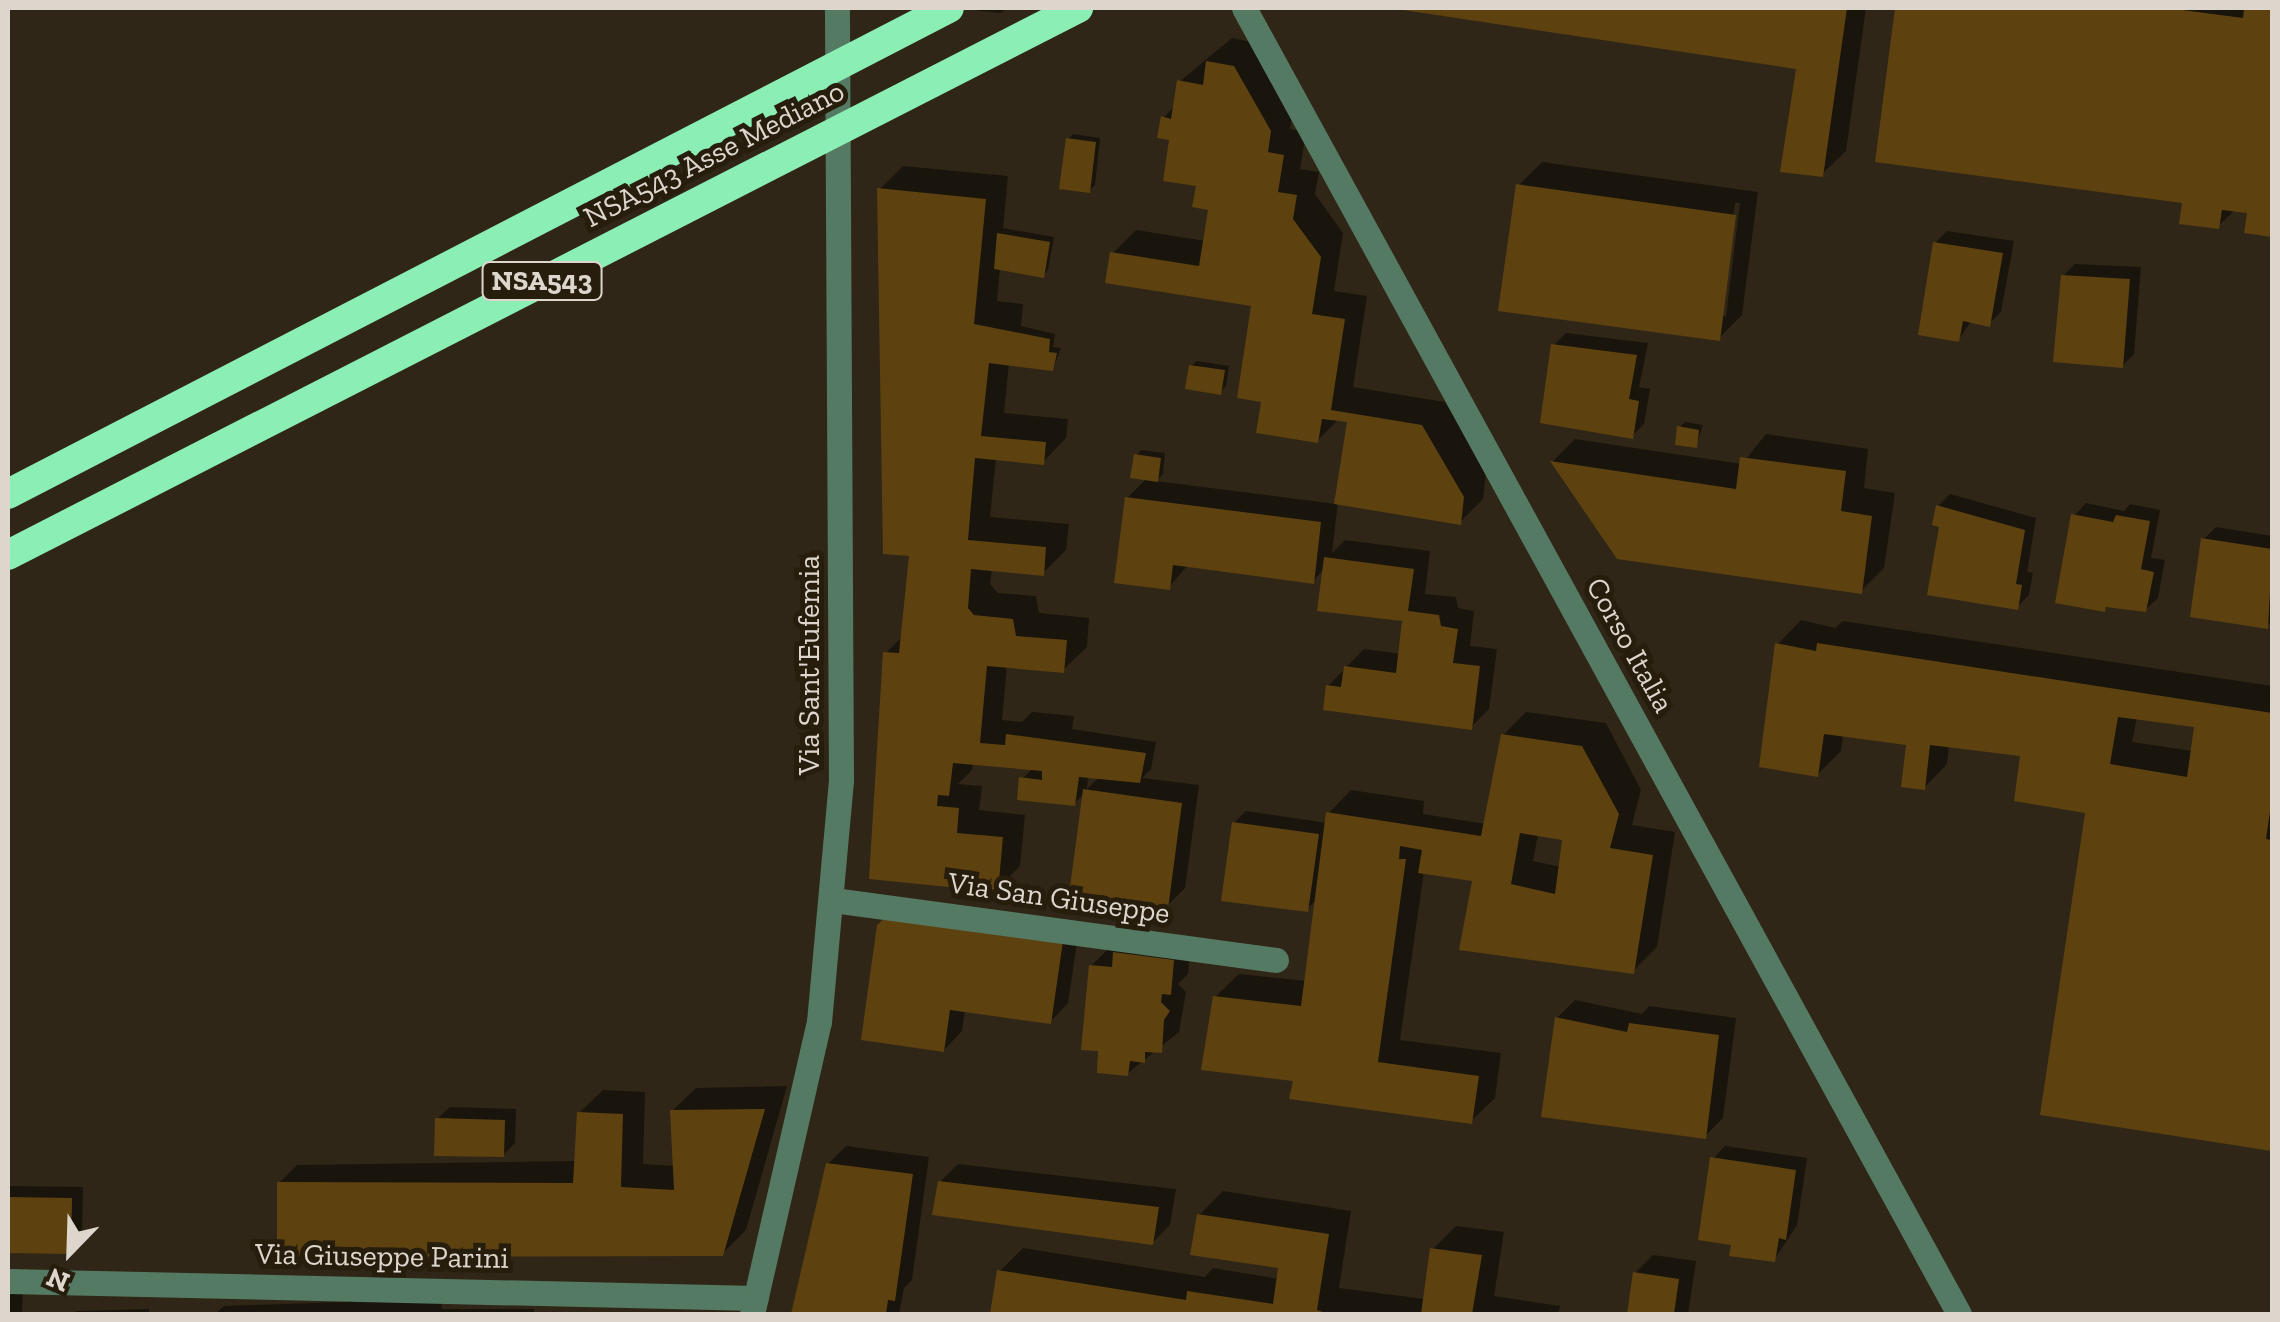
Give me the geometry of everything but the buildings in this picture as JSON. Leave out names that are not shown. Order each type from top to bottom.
[{"type":"highway","name":"NSA543 Asse Mediano","points":[[8,494],[949,8]]},
{"type":"highway","name":"NSA543 Asse Mediano","points":[[8,555],[1078,8]]},
{"type":"street","name":"Via Sant'Eufemia","points":[[754,1306],[819,1022],[834,900],[844,616],[837,8]]},
{"type":"street","name":"Corso Italia","points":[[1244,8],[1959,1314]]},
{"type":"street","name":"Via San Giuseppe","points":[[834,900],[1276,960]]},
{"type":"street","name":"Via Giuseppe Parini","points":[[8,1281],[754,1306]]}]
